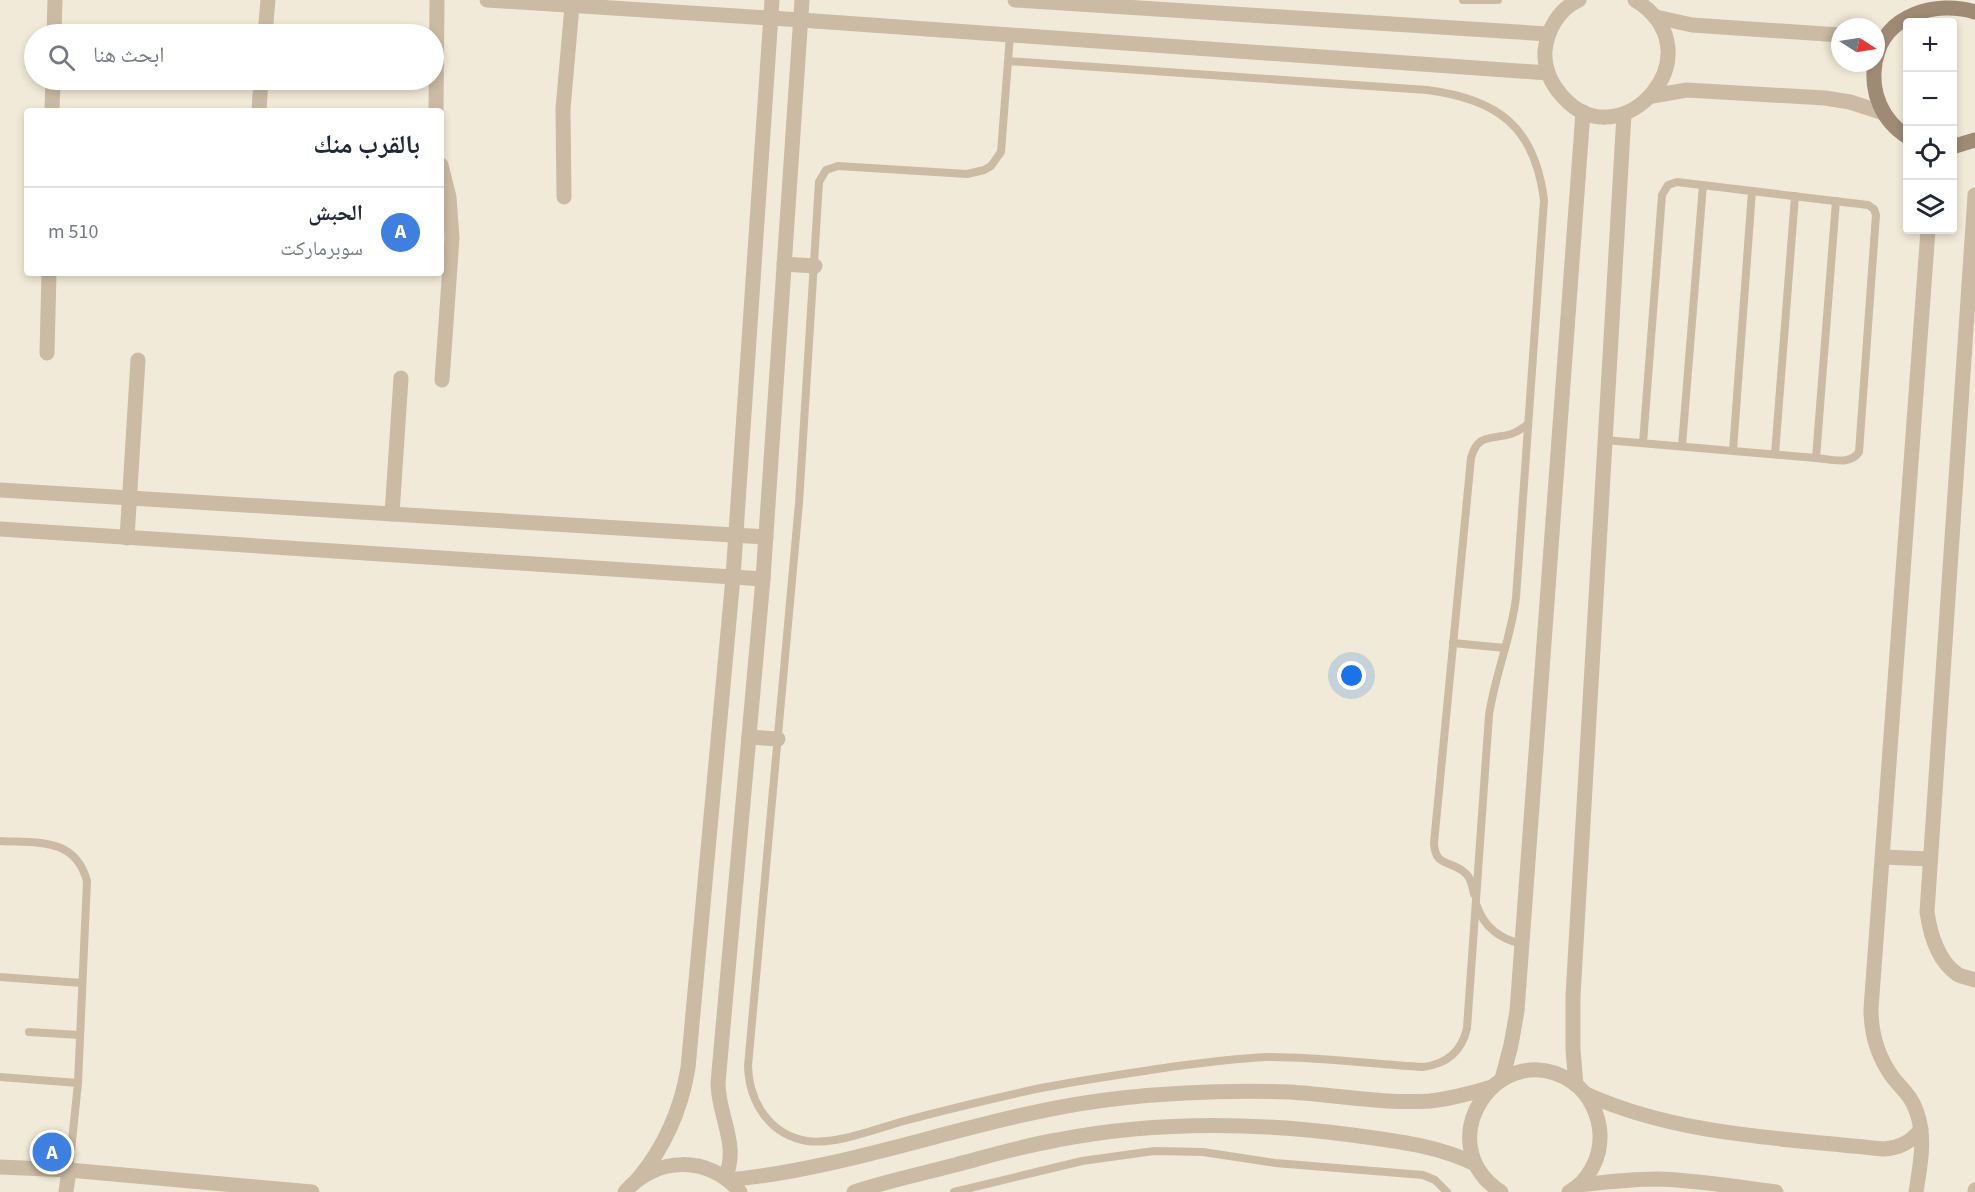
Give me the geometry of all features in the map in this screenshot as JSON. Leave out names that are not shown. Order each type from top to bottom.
[{"type":"street","points":[[54,24],[55,0]]},
{"type":"street","points":[[266,24],[268,0]]},
{"type":"street","points":[[437,0],[437,24]]},
{"type":"street","points":[[487,0],[801,20],[1548,74]]},
{"type":"street","points":[[625,1192],[656,1155],[671,1128],[682,1098],[688,1068],[733,577],[772,0]]},
{"type":"street","points":[[727,1179],[732,1147],[720,1105],[718,1083],[763,579],[802,0]]},
{"type":"street","points":[[1016,0],[1548,34]]},
{"type":"street","points":[[1579,0],[1558,16],[1548,34],[1545,54],[1548,74],[1556,89],[1568,103],[1583,112],[1610,116],[1624,114],[1644,104],[1653,96],[1662,82],[1667,57],[1664,32],[1656,17],[1635,0]]},
{"type":"street","points":[[1885,39],[1893,27],[1918,6],[1950,4],[1975,12]]},
{"type":"street","points":[[564,197],[563,108],[572,6]]},
{"type":"street","points":[[1656,17],[1692,25],[1831,34]]},
{"type":"street","points":[[1885,29],[1893,27]]},
{"type":"street","points":[[1874,72],[1877,98],[1884,113],[1903,133]]},
{"type":"street","points":[[52,108],[53,90]]},
{"type":"street","points":[[259,108],[260,90]]},
{"type":"street","points":[[436,90],[436,108]]},
{"type":"street","points":[[1653,96],[1687,90],[1825,98],[1850,102],[1884,113]]},
{"type":"street","points":[[1496,1190],[1475,1164],[1470,1148],[1470,1131],[1473,1115],[1481,1100],[1497,1083],[1515,1028],[1583,112]]},
{"type":"street","points":[[1573,1190],[1590,1172],[1597,1157],[1600,1141],[1600,1124],[1595,1109],[1581,1090],[1574,1050],[1573,996],[1624,114]]},
{"type":"street","points":[[1957,146],[1975,140]]},
{"type":"street","points":[[442,380],[452,238],[449,197],[444,177]]},
{"type":"street","points":[[1975,195],[1927,912],[1935,942],[1942,956],[1958,974],[1975,980]]},
{"type":"street","points":[[1916,1192],[1922,1145],[1921,1129],[1913,1102],[1887,1070],[1875,1046],[1871,1009],[1928,234]]},
{"type":"street","points":[[784,264],[814,266]]},
{"type":"street","points":[[47,354],[49,276]]},
{"type":"street","points":[[127,538],[138,360]]},
{"type":"street","points":[[392,514],[401,378]]},
{"type":"street","points":[[0,490],[766,537]]},
{"type":"street","points":[[0,529],[763,579]]},
{"type":"street","points":[[749,737],[778,739]]},
{"type":"street","points":[[1883,858],[1930,859]]},
{"type":"street","points":[[727,1179],[819,1167],[1019,1115],[1120,1098],[1188,1092],[1256,1091],[1430,1101],[1461,1096],[1514,1074],[1540,1071],[1560,1076],[1581,1090],[1647,1117],[1695,1128],[1883,1149],[1902,1146],[1916,1136],[1921,1129]]},
{"type":"street","points":[[854,1192],[1059,1139],[1124,1130],[1190,1125],[1289,1128],[1409,1143],[1450,1153],[1475,1164]]},
{"type":"street","points":[[637,1180],[658,1168],[681,1164],[704,1167],[727,1179],[740,1192]]},
{"type":"street","points":[[0,1167],[69,1170],[312,1192]]},
{"type":"street","points":[[66,1192],[69,1170]]},
{"type":"street","points":[[1573,1190],[1626,1180],[1658,1179],[1776,1192]]},
{"type":"lane","points":[[1463,0],[1498,0]]},
{"type":"lane","points":[[1008,61],[1427,90],[1464,96],[1498,111],[1514,125],[1535,160],[1544,200],[1515,598],[1489,715],[1465,1038],[1453,1056],[1434,1066],[1288,1058],[1233,1060],[1143,1071],[1038,1089],[965,1105],[834,1140],[805,1140],[778,1129],[767,1120],[752,1095],[748,1080],[748,1066],[799,503],[819,182],[826,170],[831,167],[968,174],[991,166],[1004,144],[1008,61],[1010,35]]},
{"type":"lane","points":[[1605,440],[1849,460],[1859,452],[1876,215],[1874,209],[1868,205],[1703,185],[1672,183],[1664,190],[1643,443]]},
{"type":"lane","points":[[1682,446],[1703,185]]},
{"type":"lane","points":[[1733,451],[1752,191]]},
{"type":"lane","points":[[1775,454],[1795,196]]},
{"type":"lane","points":[[1816,458],[1836,201]]},
{"type":"lane","points":[[1522,944],[1496,934],[1484,920],[1476,903],[1469,877],[1460,869],[1442,862],[1434,850],[1473,451],[1482,440],[1488,437],[1513,434],[1528,424]]},
{"type":"lane","points":[[1453,643],[1505,648]]},
{"type":"lane","points":[[0,842],[58,846],[69,851],[78,860],[84,869],[87,881],[78,1083],[69,1170]]},
{"type":"lane","points":[[0,977],[82,983]]},
{"type":"lane","points":[[29,1032],[80,1035]]},
{"type":"lane","points":[[0,1077],[78,1083]]},
{"type":"lane","points":[[954,1192],[1082,1161],[1130,1153],[1170,1151],[1203,1152],[1275,1163],[1423,1175],[1435,1180],[1448,1192]]},
{"type":"place","name":"الحبش","points":[[52,1152]]}]
